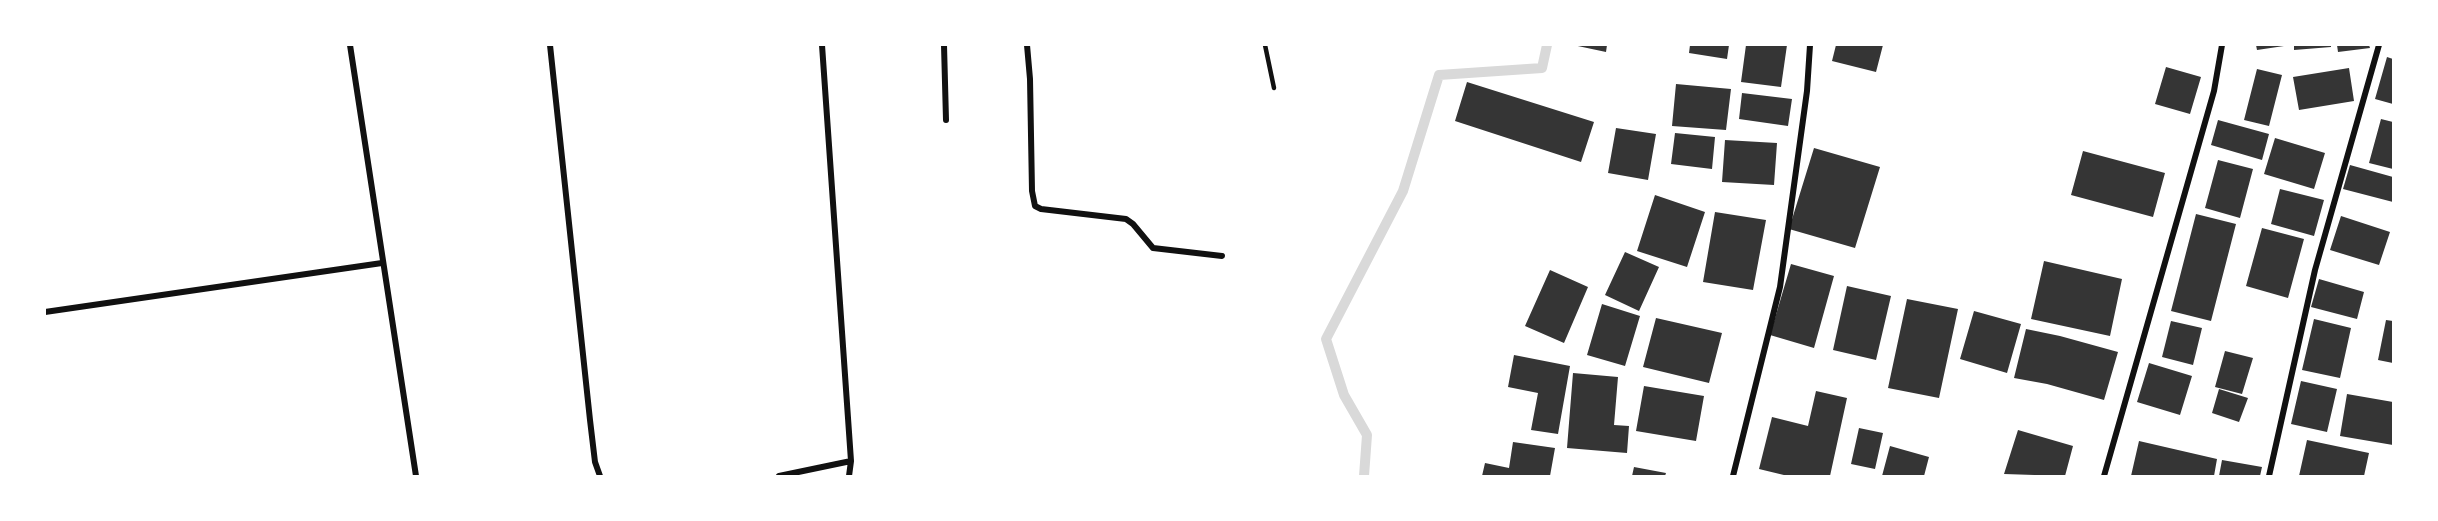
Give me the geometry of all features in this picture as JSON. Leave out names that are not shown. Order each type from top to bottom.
[{"type":"street","points":[[350,45],[416,476]]},
{"type":"street","points":[[550,45],[591,430],[595,462],[600,476]]},
{"type":"street","points":[[822,45],[851,460],[849,476]]},
{"type":"street","points":[[944,45],[946,120]]},
{"type":"street","points":[[1027,45],[1030,79],[1032,191],[1035,206],[1041,209],[1126,219],[1153,248],[1222,256]]},
{"type":"street","points":[[1732,476],[1780,287],[1807,91],[1810,45]]},
{"type":"street","points":[[2104,476],[2214,91],[2222,45]]},
{"type":"street","points":[[2269,476],[2315,270],[2379,45]]},
{"type":"street","points":[[45,312],[382,263]]},
{"type":"street","points":[[780,476],[851,460]]},
{"type":"lane","points":[[1265,45],[1274,88]]},
{"type":"building","points":[[1573,45],[1607,45],[1606,52]]},
{"type":"building","points":[[1690,45],[1729,45],[1727,59],[1689,53]]},
{"type":"building","points":[[1746,45],[1787,45],[1781,87],[1741,82]]},
{"type":"building","points":[[1836,45],[1883,45],[1876,72],[1832,61]]},
{"type":"building","points":[[2256,45],[2284,45],[2284,46],[2257,50]]},
{"type":"building","points":[[2294,45],[2331,45],[2331,47],[2294,50]]},
{"type":"building","points":[[2337,45],[2369,45],[2370,48],[2338,52]]},
{"type":"building","points":[[2387,57],[2393,59],[2393,104],[2375,99]]},
{"type":"building","points":[[2166,67],[2201,77],[2190,114],[2155,104]]},
{"type":"building","points":[[2349,68],[2354,101],[2299,110],[2293,77]]},
{"type":"building","points":[[2257,69],[2282,75],[2269,126],[2244,120]]},
{"type":"building","points":[[1467,82],[1594,122],[1581,162],[1455,121]]},
{"type":"building","points":[[1676,84],[1731,89],[1726,130],[1672,126]]},
{"type":"building","points":[[1742,93],[1792,99],[1788,126],[1739,119]]},
{"type":"building","points":[[2381,119],[2393,122],[2393,169],[2369,163]]},
{"type":"building","points":[[2218,120],[2269,134],[2262,160],[2211,145]]},
{"type":"building","points":[[1616,128],[1656,134],[1648,180],[1608,173]]},
{"type":"building","points":[[1675,133],[1715,137],[1712,169],[1671,164]]},
{"type":"building","points":[[2275,138],[2325,153],[2314,189],[2264,174]]},
{"type":"building","points":[[1725,140],[1777,143],[1774,185],[1722,182]]},
{"type":"building","points":[[1814,148],[1880,167],[1855,248],[1789,229]]},
{"type":"building","points":[[2083,151],[2165,173],[2153,217],[2071,195]]},
{"type":"building","points":[[2218,160],[2253,169],[2240,218],[2205,208]]},
{"type":"building","points":[[2350,165],[2393,177],[2393,202],[2343,189]]},
{"type":"building","points":[[2280,189],[2324,200],[2314,236],[2271,224]]},
{"type":"building","points":[[1655,195],[1705,212],[1687,267],[1637,251]]},
{"type":"building","points":[[1715,212],[1766,220],[1753,290],[1703,282]]},
{"type":"building","points":[[2196,214],[2236,224],[2211,321],[2171,311]]},
{"type":"building","points":[[2341,216],[2390,232],[2379,265],[2330,250]]},
{"type":"building","points":[[2262,228],[2304,239],[2288,298],[2246,286]]},
{"type":"building","points":[[1625,252],[1659,267],[1639,311],[1605,295]]},
{"type":"building","points":[[2044,261],[2122,279],[2110,336],[2031,319]]},
{"type":"building","points":[[1791,264],[1834,276],[1814,348],[1770,335]]},
{"type":"building","points":[[1550,270],[1588,287],[1564,343],[1525,326]]},
{"type":"building","points":[[2319,279],[2364,292],[2357,319],[2311,307]]},
{"type":"building","points":[[1847,286],[1891,296],[1876,360],[1833,350]]},
{"type":"building","points":[[1907,299],[1958,309],[1939,398],[1888,388]]},
{"type":"building","points":[[1602,304],[1640,316],[1625,366],[1587,355]]},
{"type":"building","points":[[1974,311],[2021,324],[2007,373],[1960,359]]},
{"type":"building","points":[[1656,318],[1722,333],[1709,383],[1643,367]]},
{"type":"building","points":[[2314,319],[2351,328],[2340,378],[2302,370]]},
{"type":"building","points":[[2386,320],[2393,321],[2393,363],[2378,360]]},
{"type":"building","points":[[2171,321],[2202,328],[2193,365],[2162,357]]},
{"type":"building","points":[[2026,329],[2118,352],[2104,400],[2047,384],[2014,378]]},
{"type":"building","points":[[2225,351],[2253,358],[2242,394],[2215,387]]},
{"type":"building","points":[[1514,355],[1570,366],[1558,434],[1531,430],[1538,393],[1508,387]]},
{"type":"building","points":[[2149,363],[2192,376],[2180,415],[2137,402]]},
{"type":"building","points":[[1573,373],[1618,377],[1614,425],[1629,426],[1627,453],[1567,448]]},
{"type":"building","points":[[2301,381],[2337,389],[2327,432],[2291,424]]},
{"type":"building","points":[[1644,386],[1704,396],[1696,441],[1636,431]]},
{"type":"building","points":[[2219,389],[2248,398],[2239,422],[2212,413]]},
{"type":"building","points":[[1816,391],[1847,398],[1830,476],[1788,476],[1759,469],[1772,417],[1808,426]]},
{"type":"building","points":[[2347,394],[2393,402],[2393,445],[2340,436]]},
{"type":"building","points":[[1859,428],[1883,433],[1875,469],[1851,464]]},
{"type":"building","points":[[2018,430],[2073,446],[2065,476],[2004,474]]},
{"type":"building","points":[[2307,440],[2369,453],[2364,476],[2299,476]]},
{"type":"building","points":[[2139,441],[2217,459],[2214,476],[2131,476]]},
{"type":"building","points":[[1513,442],[1555,448],[1550,476],[1482,476],[1485,463],[1509,468]]},
{"type":"building","points":[[1890,446],[1929,457],[1924,476],[1882,476]]},
{"type":"building","points":[[2222,460],[2262,467],[2260,476],[2219,476]]},
{"type":"building","points":[[1634,467],[1666,473],[1665,476],[1632,476]]},
{"type":"waterway","points":[[1364,476],[1367,435],[1344,395],[1326,339],[1403,191],[1439,75],[1542,68],[1547,45]]}]
